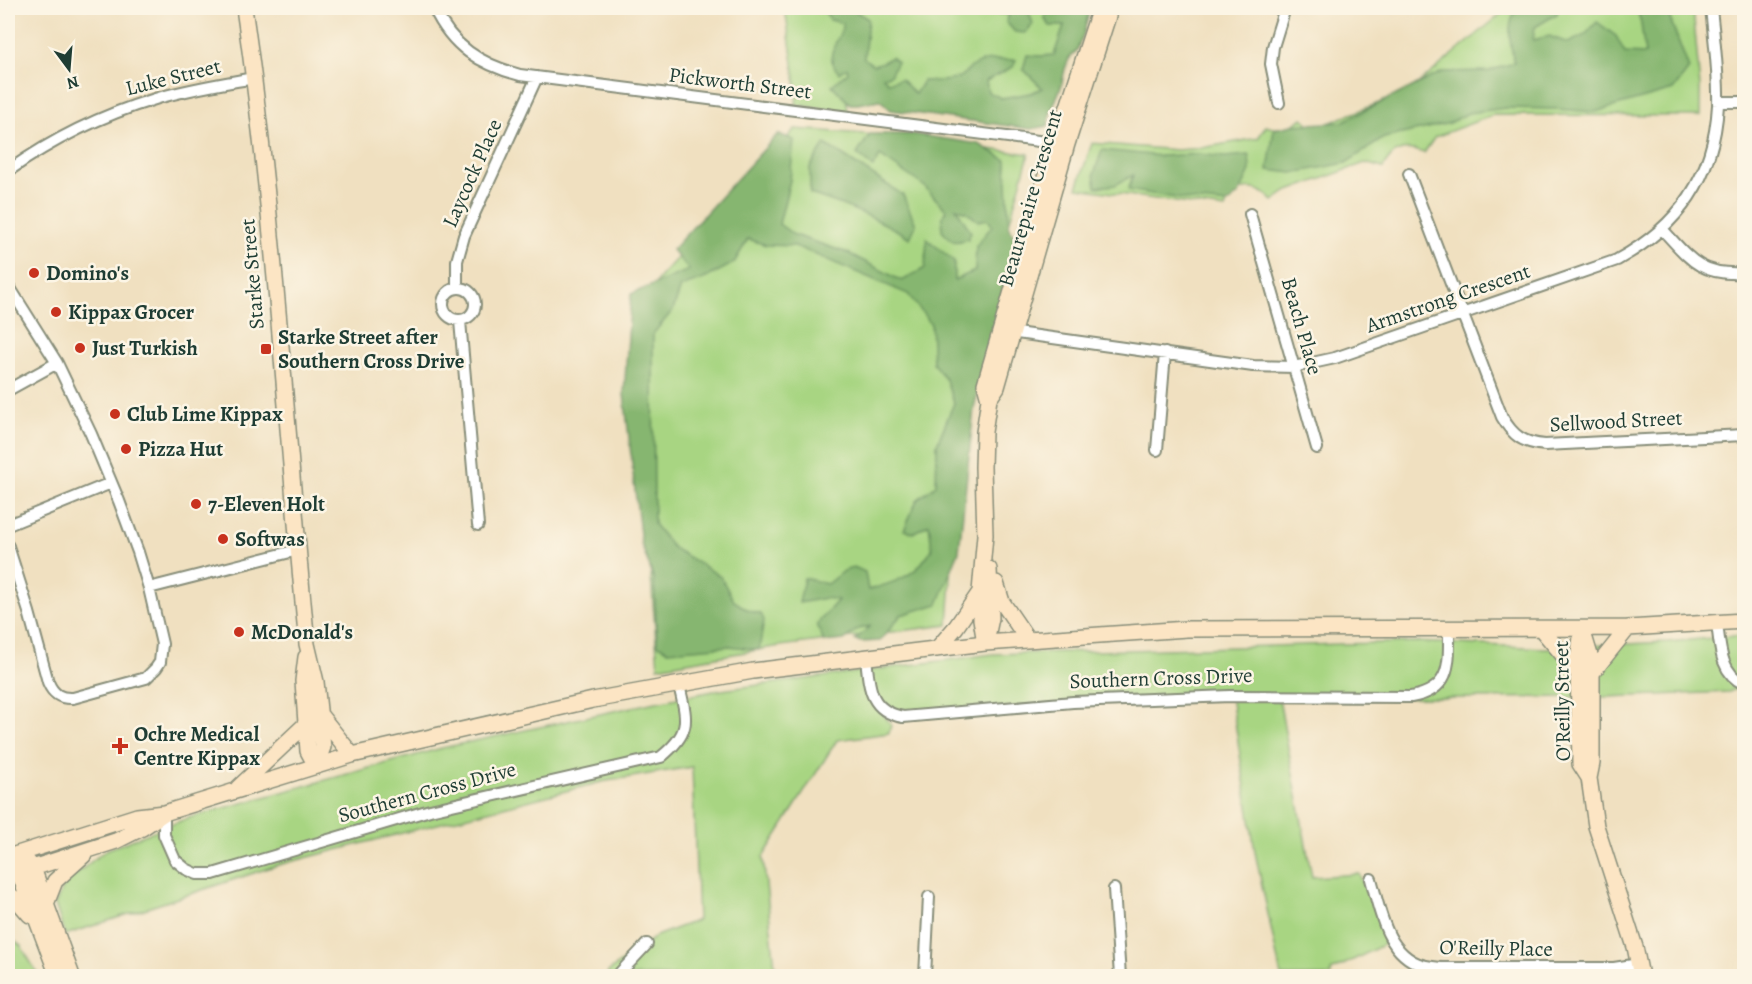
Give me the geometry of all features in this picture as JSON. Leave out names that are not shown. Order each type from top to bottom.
[{"type":"main road","name":"Starke Street","points":[[244,8],[264,167],[307,644],[316,682],[320,715],[323,747],[316,766]]},
{"type":"main road","name":"Beaurepaire Crescent","points":[[985,643],[992,618],[983,467],[984,432],[989,399],[985,384],[1007,332],[1062,143],[1104,11]]},
{"type":"main road","name":"Beaurepaire Crescent","points":[[985,643],[980,591],[986,543]]},
{"type":"main road","points":[[986,543],[1002,602],[1028,640]]},
{"type":"main road","points":[[937,649],[956,627],[980,591]]},
{"type":"main road","name":"Southern Cross Drive","points":[[14,855],[137,816],[164,813],[352,755],[546,710],[753,671],[985,643],[1187,629],[1542,630],[1628,628],[1744,621]]},
{"type":"main road","points":[[1542,630],[1585,674],[1628,628]]},
{"type":"main road","name":"O'Reilly Street","points":[[1582,629],[1585,674],[1580,764],[1588,778],[1596,826],[1635,947],[1640,970]]},
{"type":"main road","name":"Starke Street","points":[[307,644],[303,681],[306,724],[308,751],[316,766]]},
{"type":"main road","points":[[320,715],[352,755]]},
{"type":"main road","points":[[236,791],[306,724]]},
{"type":"main road","name":"Southern Cross Drive","points":[[20,872],[91,850],[142,828],[164,813]]},
{"type":"main road","points":[[46,904],[55,881],[91,850]]},
{"type":"main road","points":[[14,855],[58,976]]},
{"type":"main road","points":[[20,872],[46,904],[72,976]]},
{"type":"main road","points":[[8,894],[37,921]]},
{"type":"street","name":"Pickworth Street","points":[[434,8],[451,35],[468,51],[486,64],[520,75],[1062,143]]},
{"type":"street","points":[[1279,103],[1271,64],[1273,47],[1285,8]]},
{"type":"street","name":"Armstrong Crescent","points":[[1007,332],[1253,366],[1294,367],[1335,358],[1617,260],[1648,241],[1662,229],[1684,205],[1701,176],[1713,141],[1718,102],[1711,8]]},
{"type":"street","name":"Laycock Place","points":[[460,321],[448,317],[444,312],[443,299],[446,294],[457,288],[457,261],[464,236],[537,77]]},
{"type":"street","name":"Luke Street","points":[[8,171],[52,142],[126,108],[157,98],[254,78]]},
{"type":"street","points":[[1718,102],[1744,102]]},
{"type":"street","name":"Sellwood Street","points":[[1409,174],[1502,417],[1508,428],[1518,438],[1545,445],[1744,435]]},
{"type":"street","name":"Beach Place","points":[[1250,214],[1317,448]]},
{"type":"street","points":[[1662,229],[1692,261],[1702,267],[1722,273],[1744,273]]},
{"type":"street","points":[[8,285],[57,363],[91,435],[138,552],[162,644],[162,657],[150,675],[142,680],[84,696],[66,698],[53,692],[48,682],[8,546]]},
{"type":"street","points":[[457,288],[469,292],[475,303],[471,315],[460,321],[478,525]]},
{"type":"street","points":[[1156,450],[1165,353]]},
{"type":"street","points":[[8,390],[57,363]]},
{"type":"street","points":[[8,525],[111,483]]},
{"type":"street","points":[[149,588],[298,550]]},
{"type":"street","points":[[1717,623],[1724,664],[1729,673],[1744,684]]},
{"type":"street","name":"Southern Cross Drive","points":[[866,657],[873,698],[889,713],[903,717],[1118,700],[1273,695],[1411,697],[1431,691],[1446,675],[1449,664],[1449,629]]},
{"type":"street","name":"Southern Cross Drive","points":[[164,813],[164,836],[175,860],[186,869],[198,874],[213,874],[430,810],[661,757],[676,746],[685,725],[686,713],[679,684]]},
{"type":"street","name":"O'Reilly Place","points":[[1371,879],[1385,926],[1392,941],[1402,954],[1421,965],[1441,968],[1640,970]]},
{"type":"street","points":[[1114,889],[1120,976]]},
{"type":"street","points":[[925,976],[929,897]]},
{"type":"street","points":[[617,976],[647,945]]},
{"type":"green space","points":[[785,8],[1079,8],[1033,120],[846,97],[848,112],[796,105],[797,91]]},
{"type":"green space","points":[[825,8],[854,8],[868,19],[864,58],[873,65],[891,57],[897,62],[890,75],[883,77],[888,82],[901,79],[915,94],[923,81],[953,80],[983,62],[1016,60],[1013,67],[986,81],[988,92],[1001,98],[1031,93],[1042,88],[1023,69],[1027,55],[1054,55],[1064,26],[1050,26],[1044,17],[1052,8],[1090,8],[1084,33],[1065,69],[1048,126],[1031,129],[891,110],[880,100],[850,104],[832,85],[848,72],[847,68],[839,73],[832,60],[843,23],[830,20]]},
{"type":"green space","points":[[993,8],[1034,8],[1029,12],[1033,24],[1025,33],[1015,32],[1006,22],[1009,14],[990,13]]},
{"type":"green space","points":[[1501,8],[1693,8],[1700,88],[1700,116],[1493,115],[1435,137],[1424,153],[1405,150],[1395,153],[1383,168],[1365,163],[1286,192],[1273,201],[1259,191],[1246,189],[1233,195],[1225,209],[1077,188],[1092,143],[1177,150],[1201,148],[1258,138],[1266,126],[1285,128],[1302,118],[1316,128],[1399,95],[1419,83],[1501,14]]},
{"type":"green space","points":[[1516,8],[1559,8],[1557,14],[1535,27],[1533,40],[1549,36],[1568,43],[1585,35],[1597,22],[1616,36],[1625,53],[1645,54],[1637,8],[1666,8],[1689,69],[1673,90],[1595,112],[1505,108],[1468,113],[1450,123],[1384,138],[1346,163],[1293,173],[1268,170],[1274,129],[1293,125],[1342,122],[1442,72],[1489,71],[1514,63],[1510,29]]},
{"type":"green space","points":[[795,129],[865,134],[1029,154],[963,383],[948,625],[780,646],[658,667],[632,333],[658,279]]},
{"type":"green space","points":[[778,134],[794,140],[790,180],[779,224],[794,235],[848,253],[902,281],[925,268],[927,239],[954,261],[954,280],[975,271],[976,246],[992,226],[988,219],[978,221],[967,212],[956,208],[971,232],[968,239],[956,242],[951,240],[942,231],[942,218],[946,210],[924,186],[880,156],[873,167],[857,154],[870,134],[913,134],[979,144],[1006,160],[1009,225],[1015,240],[974,408],[959,551],[938,604],[901,615],[880,641],[855,640],[871,626],[858,629],[844,640],[824,642],[817,624],[838,600],[825,598],[799,603],[804,578],[827,584],[842,572],[854,567],[865,572],[868,590],[909,574],[920,565],[932,549],[929,524],[913,533],[904,530],[917,500],[936,485],[937,444],[954,403],[946,380],[933,363],[931,324],[908,294],[795,246],[766,245],[748,239],[734,263],[706,278],[681,287],[673,310],[653,334],[654,524],[673,548],[720,576],[734,601],[750,611],[761,614],[764,620],[759,650],[730,646],[668,651],[657,644],[654,579],[641,543],[624,394],[631,294],[689,270],[672,250]]},
{"type":"green space","points":[[825,144],[903,195],[916,225],[910,238],[861,213],[810,194],[810,167]]},
{"type":"green space","points":[[1102,150],[1161,156],[1249,155],[1250,171],[1239,194],[1227,204],[1128,190],[1133,175],[1115,185],[1096,187],[1094,174]]},
{"type":"green space","points":[[1744,635],[1744,685],[1729,692],[1607,697],[1279,699],[1312,877],[1359,874],[1389,942],[1331,971],[1331,976],[1281,976],[1255,852],[1231,696],[889,713],[875,701],[891,725],[889,733],[837,740],[763,857],[776,976],[606,976],[609,971],[656,936],[698,920],[692,767],[601,782],[278,865],[65,935],[55,904],[66,882],[106,850],[188,818],[442,748],[714,691],[993,654],[1415,642],[1546,648],[1668,642]]},
{"type":"green space","points":[[8,936],[21,946],[39,976],[8,976]]},
{"type":"place","name":"Domino's","points":[[34,273]]},
{"type":"place","name":"Kippax Grocer","points":[[56,312]]},
{"type":"place","name":"Just Turkish","points":[[80,348]]},
{"type":"place","name":"Starke Street after Southern Cross Drive","points":[[266,349]]},
{"type":"place","name":"Club Lime Kippax","points":[[115,414]]},
{"type":"place","name":"Pizza Hut","points":[[126,449]]},
{"type":"place","name":"7-Eleven Holt","points":[[196,504]]},
{"type":"place","name":"Softwas","points":[[223,539]]},
{"type":"place","name":"McDonald's","points":[[239,632]]},
{"type":"place","name":"Ochre Medical Centre Kippax","points":[[120,746]]}]
